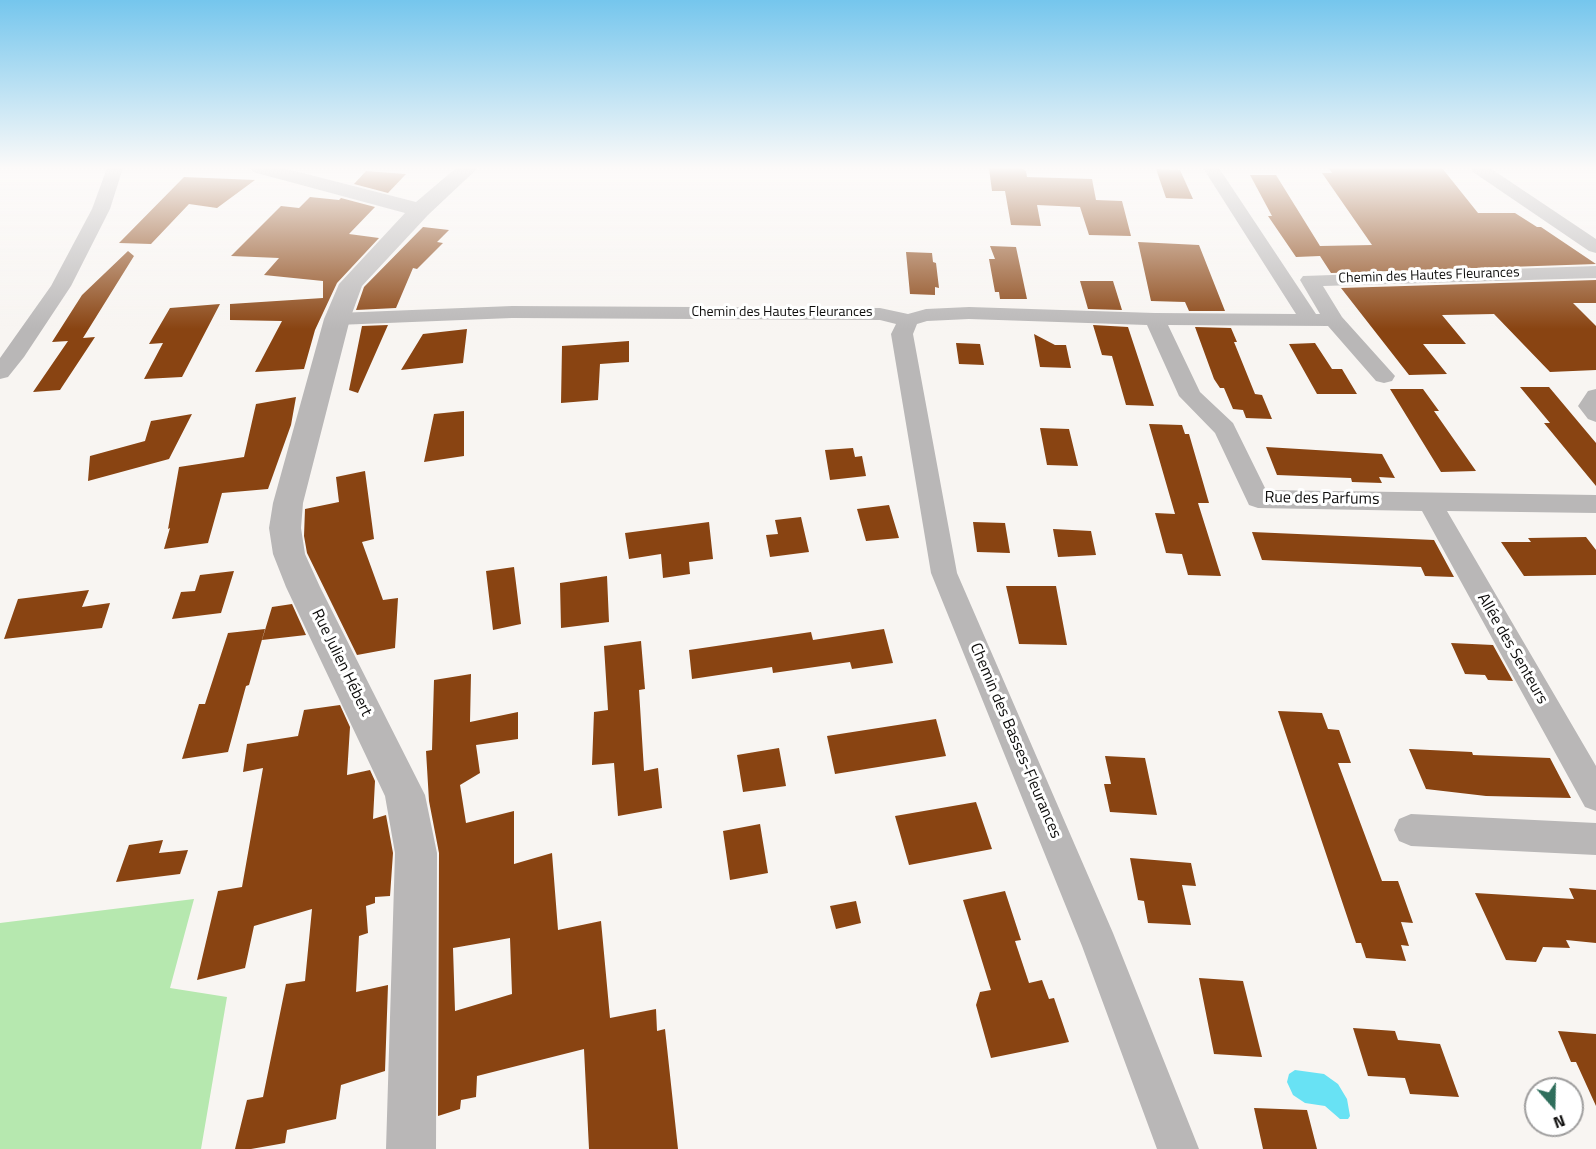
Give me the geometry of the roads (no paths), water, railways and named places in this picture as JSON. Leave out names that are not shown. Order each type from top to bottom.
[{"type":"street","points":[[0,372],[61,286],[94,222]]},
{"type":"street","name":"Rue Julien Hébert","points":[[409,222],[351,284],[337,319],[288,503],[285,528],[289,554],[303,587],[405,795],[416,853],[411,1149]]},
{"type":"street","points":[[1247,222],[1311,321]]},
{"type":"street","points":[[1558,222],[1596,247]]},
{"type":"street","name":"Chemin des Hautes Fleurances","points":[[1384,376],[1334,320],[1310,280],[1596,272]]},
{"type":"street","points":[[1286,281],[1310,280]]},
{"type":"street","name":"Chemin des Hautes Fleurances","points":[[337,319],[524,312],[880,314],[908,320],[926,315],[969,313],[1155,319],[1334,320]]},
{"type":"street","name":"Rue des Parfums","points":[[1155,319],[1190,396],[1225,429],[1258,499],[1596,504]]},
{"type":"street","name":"Chemin des Basses-Fleurances","points":[[908,320],[902,334],[944,573],[1100,946],[1178,1149]]},
{"type":"street","points":[[1596,396],[1589,406],[1596,414]]},
{"type":"street","name":"Allée des Senteurs","points":[[1429,501],[1596,796]]},
{"type":"street","points":[[1411,830],[1596,839]]},
{"type":"water","points":[[1295,1070],[1324,1074],[1338,1084],[1347,1099],[1350,1116],[1348,1119],[1340,1119],[1325,1106],[1305,1103],[1293,1095],[1287,1082],[1289,1074]]}]
